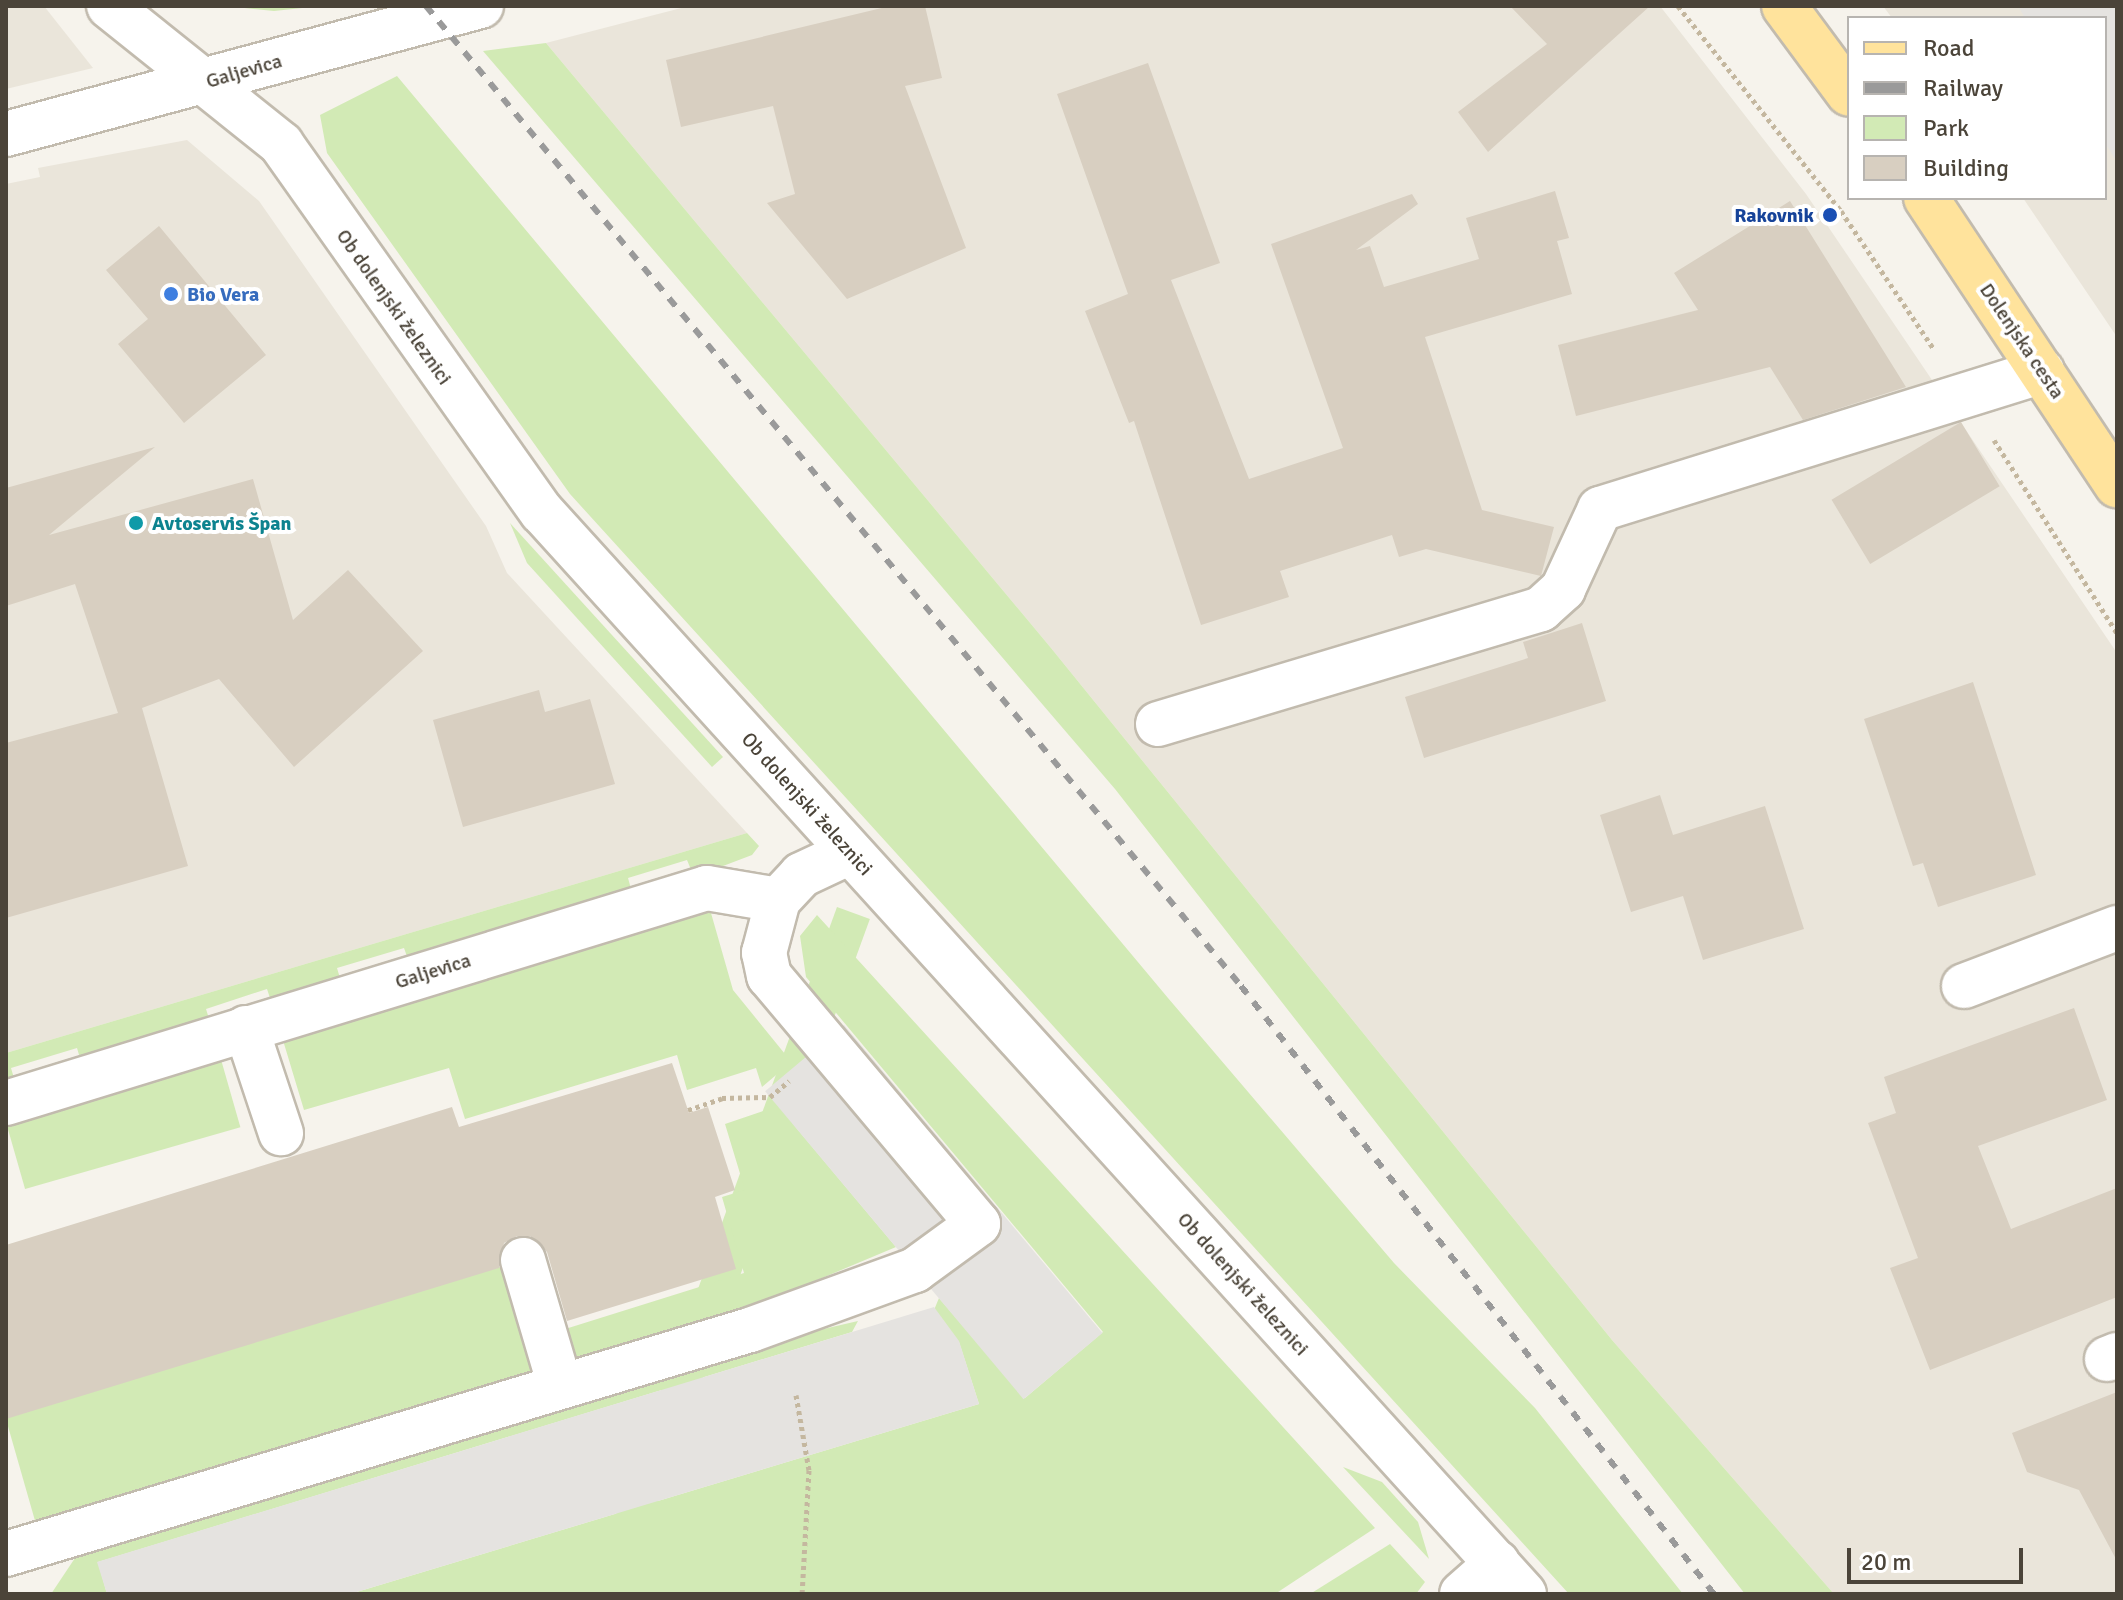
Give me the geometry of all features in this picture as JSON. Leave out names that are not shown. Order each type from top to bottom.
[{"type":"main road","points":[[1784,6],[1847,91]]},
{"type":"main road","name":"Dolenjska cesta","points":[[1927,200],[2117,485]]},
{"type":"street","name":"Ob dolenjski železnici","points":[[109,6],[281,144],[542,512],[1511,1579]]},
{"type":"street","name":"Galjevica","points":[[6,134],[481,6]]},
{"type":"street","points":[[1158,724],[1541,609],[1563,589],[1600,509],[2042,371]]},
{"type":"street","points":[[6,1554],[560,1386],[888,1281],[978,1224],[826,1049],[769,976],[764,953],[778,900],[801,875],[850,852]]},
{"type":"street","name":"Galjevica","points":[[6,1103],[707,888],[778,900]]},
{"type":"street","points":[[1964,986],[2117,928]]},
{"type":"street","points":[[246,1028],[281,1133]]},
{"type":"street","points":[[523,1260],[560,1386]]},
{"type":"street","points":[[1462,1594],[1511,1579]]},
{"type":"path","points":[[1678,6],[1841,211],[1965,396],[2117,633]]},
{"type":"path","points":[[688,1110],[722,1098],[770,1097],[826,1049]]},
{"type":"path","points":[[796,1395],[809,1470],[802,1594]]},
{"type":"shaded area","points":[[6,6],[44,6],[93,68],[6,89]]},
{"type":"shaded area","points":[[689,6],[1660,6],[1806,194],[2117,653],[2117,1594],[1834,1594],[1612,1340],[1051,648],[546,43]]},
{"type":"shaded area","points":[[1883,6],[2117,6],[2117,337],[2024,200],[2107,200],[2107,16],[1890,16]]},
{"type":"shaded area","points":[[2018,6],[2117,6],[2117,162],[2107,146],[2107,16],[2024,16]]},
{"type":"shaded area","points":[[187,140],[259,201],[486,526],[507,573],[747,833],[6,1053],[6,184],[40,177],[38,168]]},
{"type":"shaded area","points":[[844,1025],[1102,1333],[1023,1399],[765,1091]]},
{"type":"shaded area","points":[[934,1307],[959,1341],[979,1404],[350,1594],[107,1594],[97,1562]]},
{"type":"green space","points":[[226,6],[321,6],[274,11]]},
{"type":"green space","points":[[546,43],[1051,648],[1612,1340],[1834,1594],[1745,1594],[1115,789],[483,51]]},
{"type":"green space","points":[[397,76],[1168,998],[1394,1263],[1535,1408],[1683,1594],[1569,1594],[570,494],[327,153],[320,115]]},
{"type":"green space","points":[[510,523],[723,757],[712,767],[527,563]]},
{"type":"green space","points":[[747,833],[759,846],[752,855],[694,877],[687,860],[628,878],[633,896],[410,965],[404,948],[337,968],[342,985],[273,1007],[267,989],[206,1009],[211,1025],[82,1065],[77,1048],[11,1068],[16,1085],[6,1088],[6,1053]]},
{"type":"green space","points":[[709,906],[733,990],[785,1054],[782,1070],[762,1087],[756,1068],[687,1090],[677,1055],[465,1119],[449,1068],[304,1110],[282,1037]]},
{"type":"green space","points":[[837,907],[870,919],[640,1550],[607,1538]]},
{"type":"green space","points":[[817,915],[1375,1528],[1275,1594],[350,1594],[979,1404],[959,1342],[934,1310],[939,1298],[1025,1398],[1103,1332],[806,977],[800,936]]},
{"type":"green space","points":[[220,1056],[240,1127],[25,1189],[6,1117]]},
{"type":"green space","points":[[778,1106],[896,1247],[722,1320],[572,1365],[562,1330],[744,1273],[722,1197],[745,1190],[725,1124]]},
{"type":"green space","points":[[504,1266],[536,1377],[35,1520],[6,1419],[6,1409]]},
{"type":"green space","points":[[858,1321],[852,1332],[98,1562],[107,1594],[51,1594],[77,1555],[755,1345]]},
{"type":"green space","points":[[1343,1467],[1382,1482],[1418,1522],[1429,1559]]},
{"type":"green space","points":[[1390,1544],[1425,1582],[1416,1594],[1310,1594]]},
{"type":"building","points":[[890,6],[925,6],[942,78],[905,86],[966,248],[847,299],[767,203],[795,194],[773,106],[681,127],[666,60]]},
{"type":"building","points":[[1510,6],[1650,6],[1488,152],[1458,112],[1547,44]]},
{"type":"building","points":[[1148,63],[1220,263],[1171,280],[1249,479],[1343,448],[1271,244],[1412,194],[1418,204],[1356,250],[1370,246],[1384,287],[1479,259],[1466,218],[1555,191],[1569,238],[1557,241],[1572,294],[1425,337],[1482,510],[1554,527],[1541,576],[1426,549],[1399,557],[1392,535],[1280,571],[1289,597],[1201,625],[1134,421],[1129,423],[1085,311],[1128,294],[1057,94]]},
{"type":"building","points":[[1790,201],[1906,387],[1803,420],[1770,367],[1576,416],[1558,345],[1698,310],[1674,273]]},
{"type":"building","name":"Bio Vera","points":[[159,226],[266,355],[184,423],[118,344],[148,319],[106,270]]},
{"type":"building","points":[[1961,422],[2000,486],[1870,564],[1832,500]]},
{"type":"building","points":[[155,447],[49,535],[253,479],[293,620],[348,570],[423,651],[294,767],[219,679],[142,708],[188,866],[6,918],[6,743],[118,713],[75,584],[6,606],[6,488]]},
{"type":"building","points":[[1582,623],[1606,701],[1424,758],[1405,697],[1528,658],[1523,642]]},
{"type":"building","points":[[1973,682],[2036,875],[1938,907],[1923,863],[1913,866],[1864,719]]},
{"type":"building","points":[[539,690],[545,712],[590,699],[615,784],[463,827],[433,720]]},
{"type":"building","points":[[1660,795],[1673,835],[1765,806],[1804,929],[1703,960],[1683,896],[1631,912],[1600,815]]},
{"type":"building","points":[[2074,1008],[2107,1100],[1978,1146],[2011,1229],[2117,1188],[2117,1297],[1930,1370],[1890,1268],[1918,1258],[1868,1123],[1896,1113],[1884,1077]]},
{"type":"building","points":[[672,1063],[689,1113],[708,1107],[735,1190],[715,1197],[736,1269],[567,1321],[547,1252],[530,1236],[517,1236],[504,1243],[499,1268],[6,1419],[6,1245],[452,1107],[459,1127]]},
{"type":"building","points":[[2117,1392],[2117,1561],[2079,1490],[2027,1472],[2012,1433]]},
{"type":"railway","points":[[426,6],[1241,986],[1714,1594]]},
{"type":"place","name":"Rakovnik","points":[[1830,215]]},
{"type":"place","name":"Bio Vera","points":[[171,294]]},
{"type":"place","name":"Avtoservis Špan","points":[[136,523]]}]
